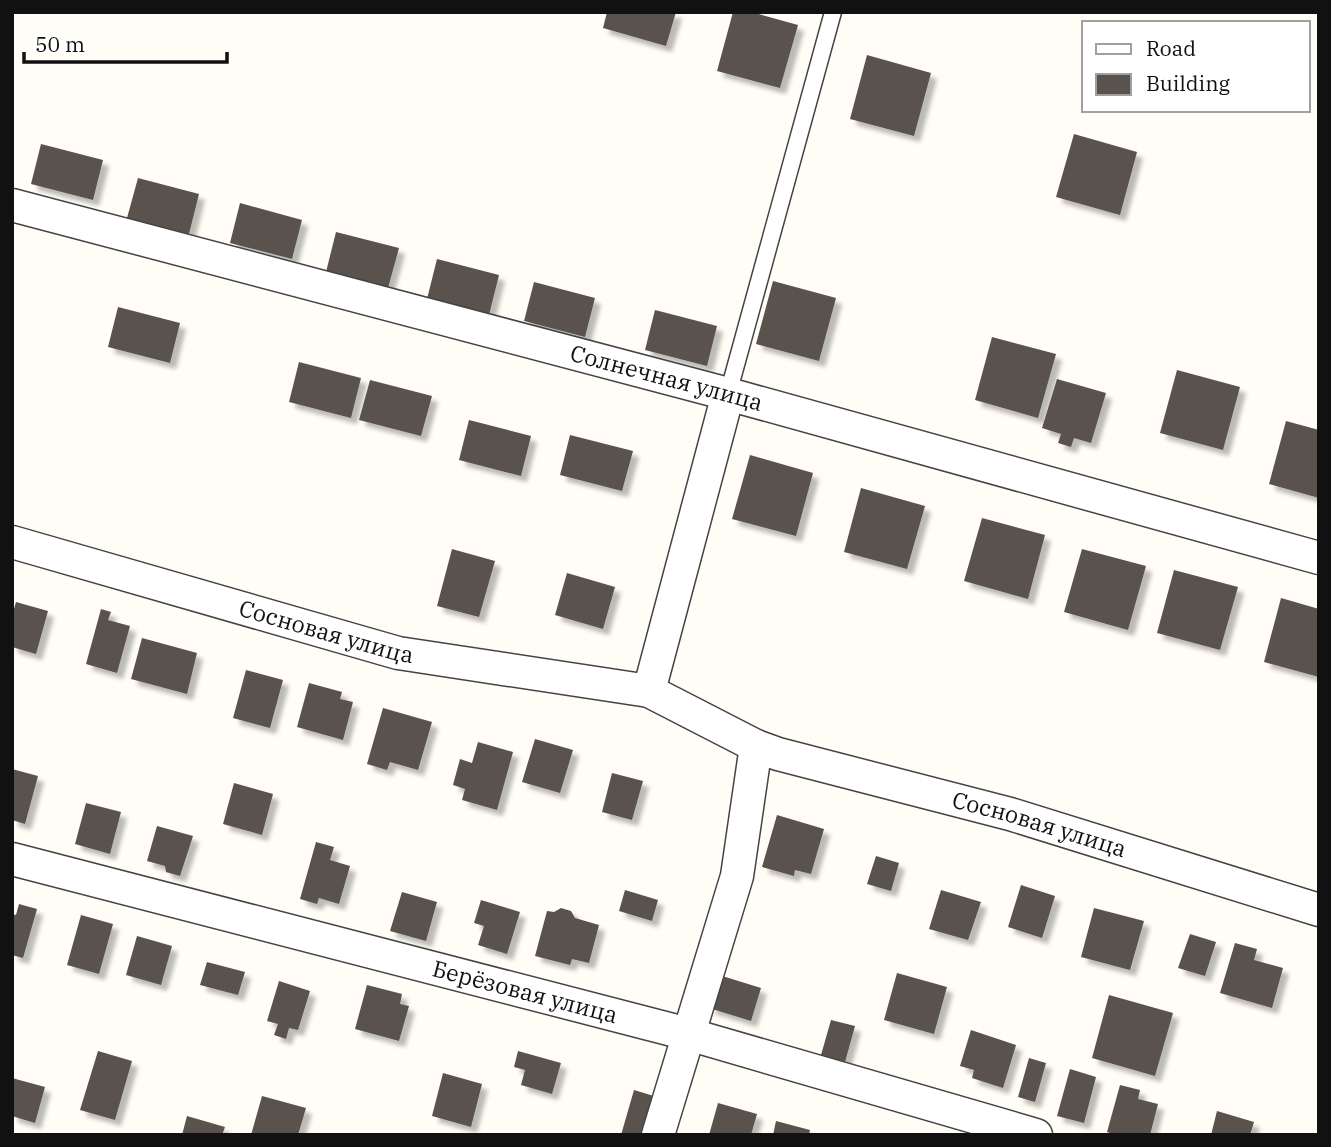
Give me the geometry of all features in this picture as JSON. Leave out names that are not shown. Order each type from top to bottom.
[{"type":"street","name":"Солнечная улица","points":[[12,205],[728,394],[1319,558]]},
{"type":"street","points":[[649,691],[728,394]]},
{"type":"street","name":"Сосновая улица","points":[[12,542],[398,653],[649,691],[756,746],[778,754],[1010,814],[1319,910]]},
{"type":"street","points":[[658,1135],[737,876],[756,746]]},
{"type":"street","name":"Берёзовая улица","points":[[12,859],[688,1034],[1036,1135]]},
{"type":"lane","points":[[728,394],[833,12]]},
{"type":"building","points":[[607,12],[676,12],[666,46],[603,28]]},
{"type":"building","points":[[733,12],[751,12],[798,25],[780,88],[717,71]]},
{"type":"building","points":[[867,55],[931,73],[914,136],[850,119]]},
{"type":"building","points":[[1074,134],[1137,152],[1120,215],[1056,197]]},
{"type":"building","points":[[41,144],[103,160],[93,200],[31,184]]},
{"type":"building","points":[[138,178],[199,194],[189,234],[127,218]]},
{"type":"building","points":[[240,203],[302,220],[292,259],[230,243]]},
{"type":"building","points":[[336,232],[399,248],[388,288],[326,272]]},
{"type":"building","points":[[437,259],[499,275],[489,315],[427,299]]},
{"type":"building","points":[[773,281],[836,298],[819,361],[756,344]]},
{"type":"building","points":[[534,282],[595,298],[585,337],[524,321]]},
{"type":"building","points":[[118,307],[180,323],[170,363],[108,347]]},
{"type":"building","points":[[655,310],[717,326],[707,366],[645,350]]},
{"type":"building","points":[[992,337],[1056,354],[1038,418],[975,400]]},
{"type":"building","points":[[299,362],[361,378],[351,418],[289,402]]},
{"type":"building","points":[[1177,370],[1240,387],[1223,450],[1160,433]]},
{"type":"building","points":[[1057,379],[1106,393],[1091,443],[1074,438],[1071,447],[1058,443],[1061,434],[1042,428]]},
{"type":"building","points":[[370,380],[432,396],[421,436],[359,420]]},
{"type":"building","points":[[469,420],[531,436],[521,476],[459,460]]},
{"type":"building","points":[[1286,421],[1319,430],[1319,498],[1269,484]]},
{"type":"building","points":[[570,435],[633,451],[622,491],[560,475]]},
{"type":"building","points":[[750,455],[813,473],[796,536],[732,519]]},
{"type":"building","points":[[861,488],[925,506],[907,569],[844,552]]},
{"type":"building","points":[[982,518],[1045,535],[1028,599],[964,581]]},
{"type":"building","points":[[452,549],[495,561],[479,617],[437,606]]},
{"type":"building","points":[[1082,549],[1146,566],[1128,630],[1064,612]]},
{"type":"building","points":[[1174,570],[1238,587],[1220,650],[1157,633]]},
{"type":"building","points":[[567,573],[615,587],[603,629],[555,615]]},
{"type":"building","points":[[1281,598],[1319,609],[1319,677],[1264,662]]},
{"type":"building","points":[[16,602],[48,611],[36,654],[12,647],[12,616]]},
{"type":"building","points":[[101,609],[111,612],[108,620],[130,626],[117,673],[86,664]]},
{"type":"building","points":[[142,638],[197,653],[187,694],[131,679]]},
{"type":"building","points":[[246,670],[283,680],[270,728],[233,718]]},
{"type":"building","points":[[309,683],[342,692],[340,699],[353,702],[343,740],[297,727]]},
{"type":"building","points":[[383,708],[432,722],[418,770],[390,762],[387,770],[367,764]]},
{"type":"building","points":[[535,739],[573,750],[560,793],[522,782]]},
{"type":"building","points":[[478,742],[513,752],[497,810],[462,800],[465,789],[453,785],[460,759],[472,763]]},
{"type":"building","points":[[12,769],[38,776],[25,824],[12,820]]},
{"type":"building","points":[[612,773],[643,781],[632,820],[602,812]]},
{"type":"building","points":[[234,783],[273,794],[262,835],[223,824]]},
{"type":"building","points":[[86,803],[121,812],[110,854],[75,844]]},
{"type":"building","points":[[777,815],[824,829],[811,874],[795,870],[794,876],[762,867]]},
{"type":"building","points":[[157,826],[193,836],[180,876],[166,872],[165,866],[147,861]]},
{"type":"building","points":[[316,842],[334,847],[330,860],[350,866],[339,904],[319,898],[317,904],[300,899]]},
{"type":"building","points":[[876,856],[899,863],[891,891],[867,884]]},
{"type":"building","points":[[1021,885],[1055,896],[1042,938],[1008,927]]},
{"type":"building","points":[[625,890],[658,900],[652,921],[619,911]]},
{"type":"building","points":[[941,890],[981,902],[968,940],[929,929]]},
{"type":"building","points":[[402,892],[437,902],[426,941],[390,931]]},
{"type":"building","points":[[481,900],[520,912],[507,954],[478,945],[484,926],[474,923]]},
{"type":"building","points":[[19,904],[37,909],[23,958],[12,955],[12,914],[16,915]]},
{"type":"building","points":[[561,908],[571,911],[575,918],[599,925],[589,963],[572,959],[570,965],[535,956],[547,911],[554,912]]},
{"type":"building","points":[[1094,908],[1144,921],[1130,970],[1081,957]]},
{"type":"building","points":[[81,915],[113,924],[99,974],[67,965]]},
{"type":"building","points":[[1190,934],[1216,942],[1205,976],[1178,968]]},
{"type":"building","points":[[137,936],[172,946],[161,985],[126,975]]},
{"type":"building","points":[[1235,943],[1257,949],[1254,960],[1283,968],[1272,1008],[1220,993]]},
{"type":"building","points":[[207,962],[245,972],[238,995],[200,985]]},
{"type":"building","points":[[897,973],[947,987],[934,1034],[884,1020]]},
{"type":"building","points":[[719,975],[761,988],[751,1021],[709,1008]]},
{"type":"building","points":[[279,981],[310,991],[298,1030],[289,1028],[286,1039],[274,1035],[278,1024],[267,1021]]},
{"type":"building","points":[[367,985],[402,994],[400,1004],[409,1006],[399,1041],[355,1029]]},
{"type":"building","points":[[1109,995],[1173,1013],[1155,1076],[1092,1058]]},
{"type":"building","points":[[831,1020],[855,1026],[845,1062],[821,1055]]},
{"type":"building","points":[[971,1030],[1016,1045],[1003,1088],[972,1078],[974,1070],[960,1066]]},
{"type":"building","points":[[98,1051],[132,1061],[115,1120],[80,1110]]},
{"type":"building","points":[[518,1051],[561,1063],[552,1094],[521,1085],[525,1070],[514,1067]]},
{"type":"building","points":[[1029,1058],[1046,1063],[1035,1102],[1018,1097]]},
{"type":"building","points":[[1070,1069],[1096,1077],[1084,1123],[1057,1116]]},
{"type":"building","points":[[443,1073],[482,1084],[471,1127],[432,1116]]},
{"type":"building","points":[[12,1078],[45,1087],[35,1123],[12,1116]]},
{"type":"building","points":[[1120,1085],[1140,1090],[1138,1099],[1158,1104],[1150,1135],[1116,1135],[1107,1132]]},
{"type":"building","points":[[634,1090],[657,1097],[647,1135],[621,1135]]},
{"type":"building","points":[[262,1096],[306,1108],[298,1135],[251,1135]]},
{"type":"building","points":[[718,1103],[757,1114],[751,1135],[709,1135]]},
{"type":"building","points":[[1217,1111],[1254,1122],[1250,1135],[1211,1135]]},
{"type":"building","points":[[187,1116],[225,1127],[222,1135],[182,1135]]},
{"type":"building","points":[[776,1121],[810,1130],[809,1135],[773,1135]]}]
